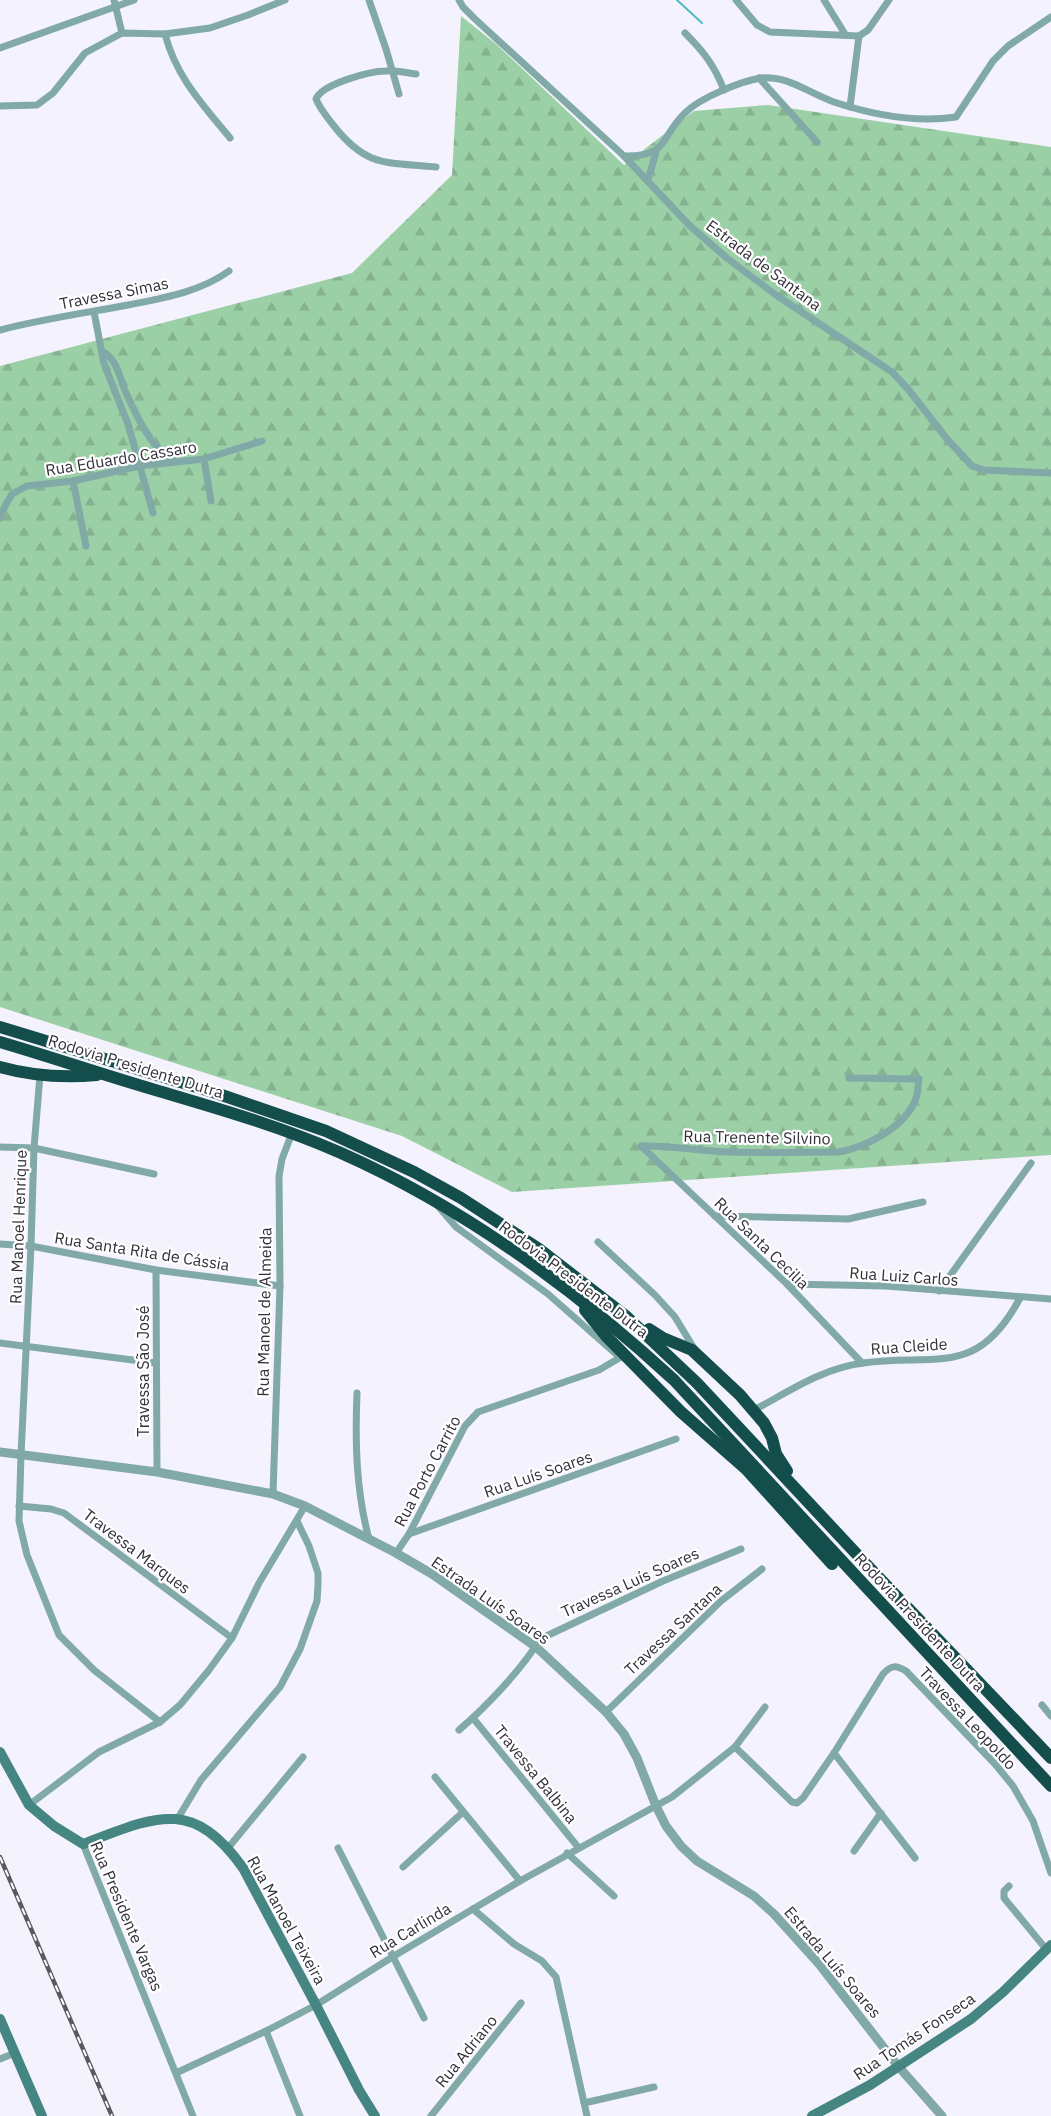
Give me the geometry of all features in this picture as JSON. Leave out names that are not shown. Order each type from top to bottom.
[{"type":"highway","points":[[0,1021],[74,1044],[136,1068]]},
{"type":"highway","name":"Rodovia Presidente Dutra","points":[[0,1027],[278,1113],[326,1131],[462,1198],[510,1229],[627,1317],[668,1354],[1051,1758]]},
{"type":"highway","name":"Rodovia Presidente Dutra","points":[[0,1042],[222,1109],[342,1153],[436,1203],[531,1262],[623,1334],[674,1380],[1051,1786]]},
{"type":"highway","points":[[0,1067],[40,1075],[68,1077],[104,1074]]},
{"type":"highway","points":[[510,1229],[524,1234],[656,1334],[689,1348],[698,1355],[754,1410],[772,1438],[776,1454],[783,1465],[845,1533],[908,1608]]},
{"type":"highway","points":[[573,1295],[625,1358],[681,1412],[746,1469],[832,1564],[874,1596]]},
{"type":"main road","name":"Rua Presidente Vargas","points":[[0,1752],[29,1805],[54,1826],[83,1844]]},
{"type":"main road","name":"Rua Manoel Teixeira","points":[[83,1844],[146,1822],[178,1818],[218,1837],[243,1869],[359,2090],[375,2116]]},
{"type":"main road","name":"Rua Tomás Fonseca","points":[[812,2116],[870,2085],[971,2019],[1049,1947]]},
{"type":"main road","points":[[0,2019],[42,2116]]},
{"type":"street","points":[[0,48],[115,3],[134,0]]},
{"type":"street","points":[[0,106],[37,105],[53,93],[85,52],[122,33],[165,34],[210,28],[285,0]]},
{"type":"street","points":[[369,0],[399,94]]},
{"type":"street","name":"Estrada de Santana","points":[[459,0],[475,19],[624,156],[689,225],[728,259],[776,295],[892,372],[909,389],[947,439],[972,466],[984,470],[1051,473]]},
{"type":"street","points":[[736,0],[757,25],[770,32],[859,36],[868,30],[889,0]]},
{"type":"street","points":[[824,0],[845,34]]},
{"type":"street","points":[[115,3],[122,33]]},
{"type":"street","points":[[648,180],[656,152],[686,111],[699,101],[759,78],[787,81],[833,102],[879,115],[938,120],[956,117],[993,61],[1008,46],[1051,17]]},
{"type":"street","points":[[685,33],[716,69],[724,90]]},
{"type":"street","points":[[165,34],[170,54],[178,71],[197,99],[230,138]]},
{"type":"street","points":[[850,107],[859,36]]},
{"type":"street","points":[[416,74],[393,71],[364,74],[325,90],[317,96],[319,106],[346,141],[360,153],[382,162],[436,167]]},
{"type":"street","points":[[759,78],[817,142]]},
{"type":"street","points":[[624,156],[644,156],[656,152]]},
{"type":"street","name":"Travessa Simas","points":[[0,330],[34,321],[94,312],[190,291],[208,284],[229,271]]},
{"type":"street","points":[[94,312],[112,386],[128,424],[153,513]]},
{"type":"street","points":[[102,351],[111,358],[118,369],[126,393],[151,441],[171,461]]},
{"type":"street","name":"Rua Eduardo Cassaro","points":[[0,519],[12,494],[27,486],[74,481],[171,461],[204,459],[262,441]]},
{"type":"street","points":[[204,459],[211,501]]},
{"type":"street","points":[[74,481],[86,546]]},
{"type":"street","name":"Rua Manoel Henrique","points":[[40,1075],[34,1148],[19,1521],[27,1555],[59,1635],[123,1694],[160,1722]]},
{"type":"street","name":"Rua Trenente Silvino","points":[[641,1146],[728,1152],[839,1152],[872,1142],[900,1121],[915,1100],[919,1079],[849,1078]]},
{"type":"street","name":"Rua Manoel de Almeida","points":[[273,1494],[280,1286],[279,1176],[292,1133]]},
{"type":"street","name":"Rua Santa Cecilia","points":[[641,1146],[787,1284],[862,1363]]},
{"type":"street","points":[[0,1147],[34,1148],[154,1174]]},
{"type":"street","points":[[939,1291],[1031,1163]]},
{"type":"street","points":[[715,1216],[848,1219],[923,1202]]},
{"type":"street","points":[[436,1203],[456,1227],[548,1294],[625,1358]]},
{"type":"street","points":[[598,1242],[655,1295],[675,1317],[698,1355]]},
{"type":"street","name":"Rua Santa Rita de Cássia","points":[[0,1244],[31,1246],[156,1269],[280,1286]]},
{"type":"street","name":"Travessa São José","points":[[156,1269],[157,1472]]},
{"type":"street","name":"Rua Luiz Carlos","points":[[787,1284],[886,1286],[1020,1298]]},
{"type":"street","points":[[1020,1298],[1051,1299]]},
{"type":"street","name":"Rua Cleide","points":[[754,1410],[815,1377],[862,1363],[938,1360],[961,1356],[979,1347],[999,1329],[1020,1298]]},
{"type":"street","points":[[0,1342],[156,1363]]},
{"type":"street","name":"Rua Porto Carrito","points":[[396,1553],[409,1534],[465,1426],[472,1417],[478,1412],[598,1370],[625,1358]]},
{"type":"street","points":[[357,1393],[356,1449],[364,1519],[369,1539]]},
{"type":"street","name":"Rua Luís Soares","points":[[409,1534],[676,1440]]},
{"type":"street","name":"Estrada Luís Soares","points":[[0,1452],[157,1472],[273,1494],[305,1506],[396,1553],[432,1575],[536,1647],[606,1712],[624,1734],[637,1758],[666,1826],[681,1846],[697,1861],[754,1896],[774,1914],[819,1964],[898,2066],[942,2116]]},
{"type":"street","name":"Travessa Marques","points":[[19,1506],[51,1509],[64,1513],[232,1638]]},
{"type":"street","points":[[29,1805],[99,1752],[160,1722],[188,1696],[232,1638],[259,1583],[305,1506]]},
{"type":"street","points":[[178,1818],[201,1780],[268,1704],[280,1687],[300,1649],[317,1601],[318,1573],[297,1521]]},
{"type":"street","name":"Travessa Luís Soares","points":[[459,1730],[473,1718],[531,1654],[540,1639],[575,1621],[741,1548]]},
{"type":"street","name":"Travessa Santana","points":[[606,1712],[721,1601],[762,1569]]},
{"type":"street","name":"Travessa Leopoldo","points":[[834,1753],[883,1674],[894,1666],[906,1671],[995,1764],[1013,1786],[1032,1821],[1051,1873]]},
{"type":"street","points":[[1042,1706],[1051,1716]]},
{"type":"street","name":"Rua Carlinda","points":[[176,2073],[316,2005],[567,1853],[672,1797],[735,1747],[765,1707]]},
{"type":"street","name":"Travessa Balbina","points":[[473,1718],[578,1847]]},
{"type":"street","points":[[735,1747],[792,1802],[796,1803],[803,1798],[834,1753],[915,1858]]},
{"type":"street","points":[[228,1848],[303,1757]]},
{"type":"street","points":[[435,1777],[520,1881]]},
{"type":"street","points":[[403,1867],[464,1812]]},
{"type":"street","points":[[854,1851],[881,1814]]},
{"type":"street","name":"Rua Presidente Vargas","points":[[83,1844],[193,2116]]},
{"type":"street","points":[[338,1848],[424,2018]]},
{"type":"street","points":[[567,1853],[614,1896]]},
{"type":"street","points":[[1009,1886],[1004,1891],[1004,1898],[1049,1947]]},
{"type":"street","points":[[472,1909],[514,1944],[542,1961],[556,1977],[587,2116]]},
{"type":"street","name":"Rua Adriano","points":[[431,2116],[521,2003]]},
{"type":"street","points":[[266,2031],[300,2116]]},
{"type":"street","points":[[0,2059],[15,2053]]},
{"type":"street","points":[[584,2103],[654,2087]]},
{"type":"green space","points":[[461,16],[496,44],[624,165],[694,111],[768,105],[1051,147],[1051,1155],[512,1192],[402,1136],[0,1007],[0,366],[352,273],[452,175]]},
{"type":"waterway","points":[[677,0],[702,23]]},
{"type":"railway","points":[[0,1857],[112,2116]]}]
